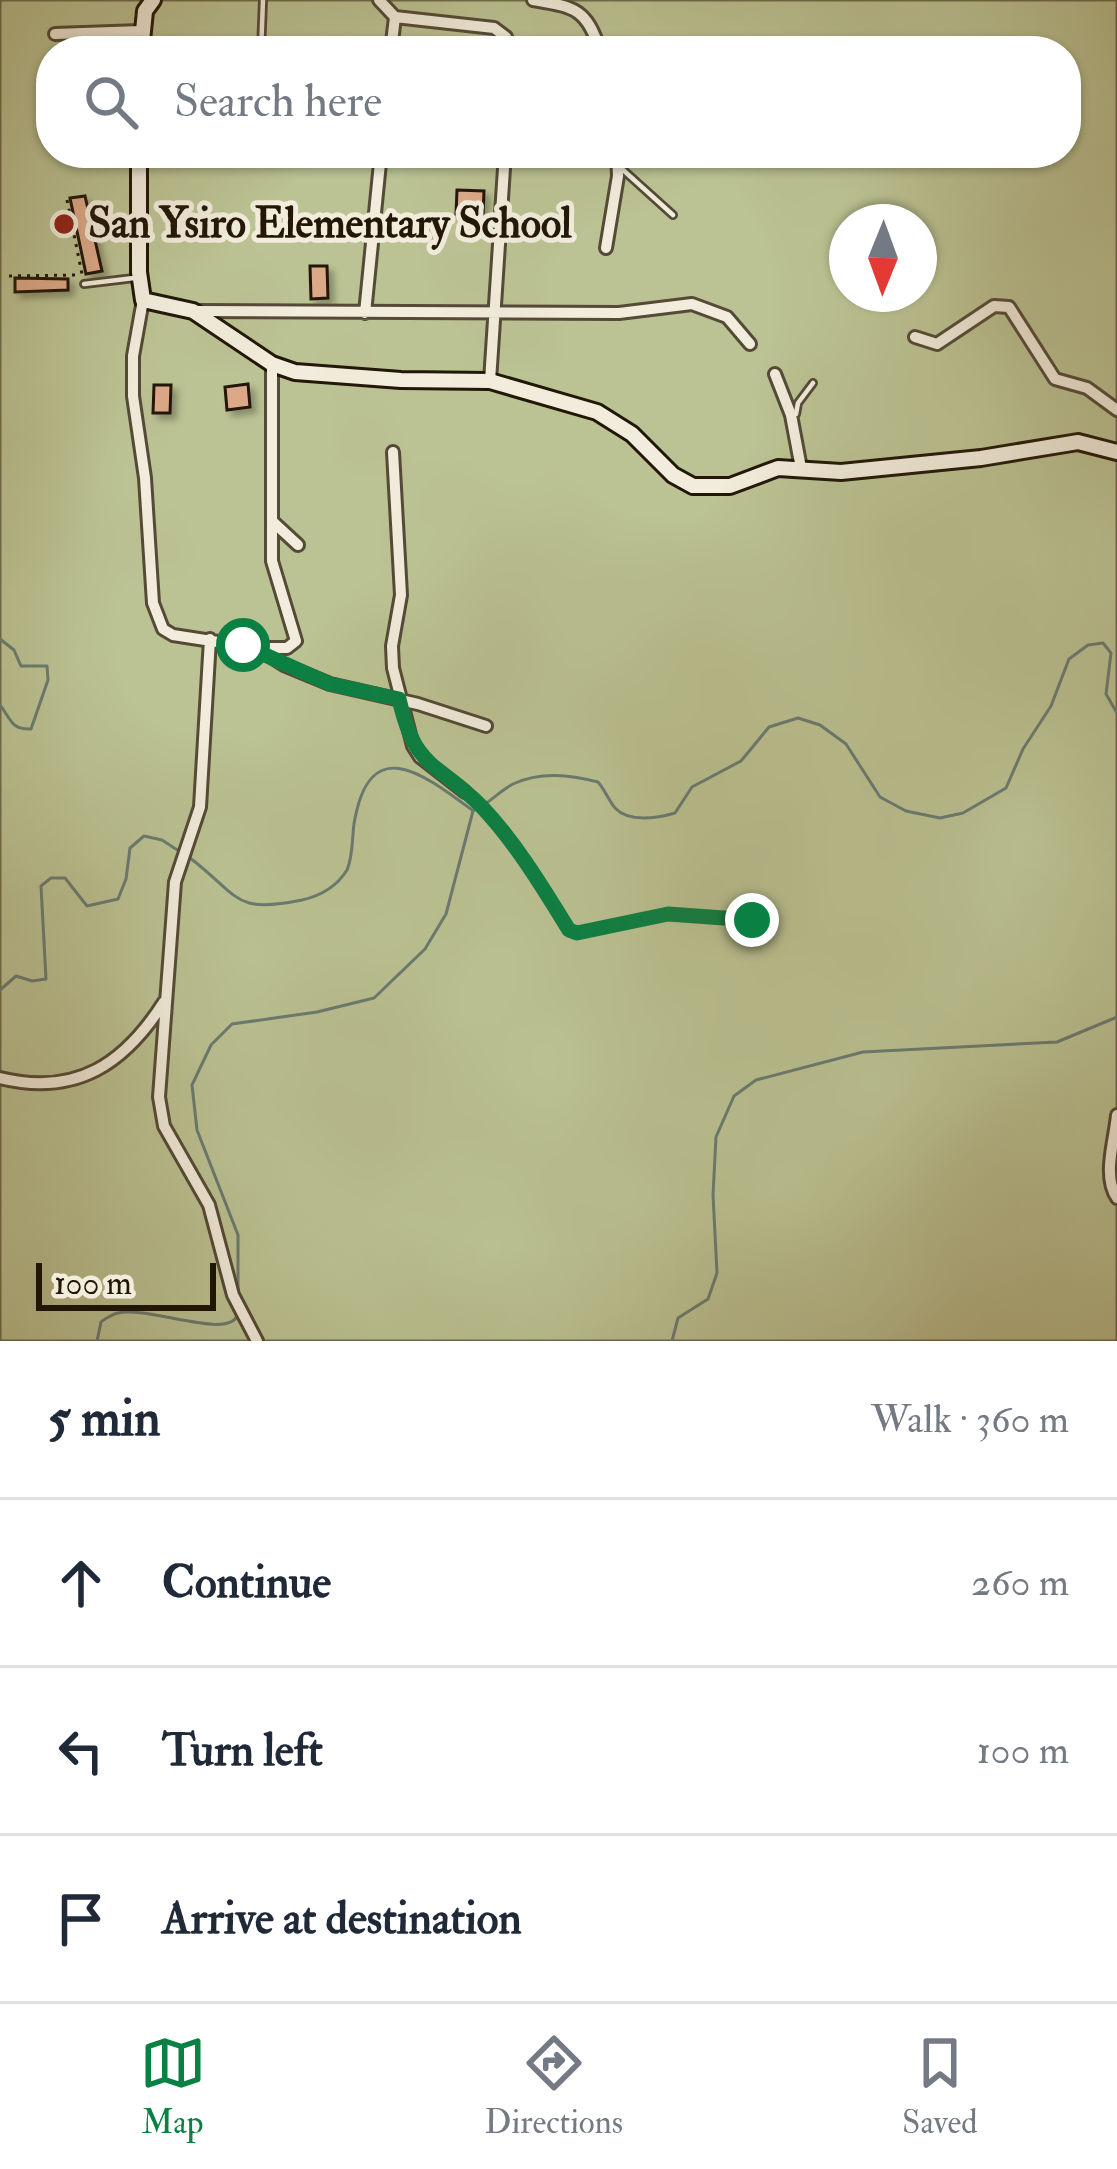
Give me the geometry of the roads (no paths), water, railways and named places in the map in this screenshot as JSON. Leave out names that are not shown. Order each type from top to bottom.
[{"type":"street","points":[[141,36],[153,0]]},
{"type":"street","points":[[379,0],[394,17],[494,28],[500,36]]},
{"type":"street","points":[[533,0],[574,5],[594,36]]},
{"type":"street","points":[[392,36],[394,17]]},
{"type":"street","points":[[55,34],[141,32]]},
{"type":"street","points":[[139,168],[142,299],[133,396],[145,478],[153,603],[163,629],[173,635],[257,648],[287,648],[296,641],[272,561],[272,364]]},
{"type":"street","points":[[365,313],[380,168]]},
{"type":"street","points":[[490,381],[504,168]]},
{"type":"street","points":[[606,248],[616,168]]},
{"type":"street","points":[[142,299],[193,311],[365,313],[619,313],[692,304],[727,317],[751,344]]},
{"type":"street","points":[[915,337],[937,344],[994,306],[1009,307],[1055,379],[1087,388],[1117,410]]},
{"type":"street","points":[[193,311],[272,364],[295,372],[490,381],[597,412],[616,422],[673,475],[693,486],[730,486],[778,468],[864,470],[1078,442],[1117,452]]},
{"type":"street","points":[[775,374],[801,468]]},
{"type":"street","points":[[393,452],[401,595],[392,646],[399,699],[406,729],[420,757],[465,792]]},
{"type":"street","points":[[272,521],[298,544]]},
{"type":"street","points":[[210,639],[200,807],[175,882],[159,1097],[164,1126],[208,1204],[233,1295],[257,1341]]},
{"type":"street","points":[[257,648],[308,676],[486,726]]},
{"type":"street","points":[[0,1078],[75,1080],[110,1065],[154,1022],[166,999]]},
{"type":"street","points":[[1117,1114],[1109,1169],[1117,1198]]},
{"type":"lane","points":[[261,36],[262,0]]},
{"type":"lane","points":[[626,168],[673,215]]},
{"type":"lane","points":[[84,284],[140,277]]},
{"type":"lane","points":[[792,428],[798,404],[813,383]]},
{"type":"waterway","points":[[0,639],[14,650],[21,666],[47,666],[48,680],[31,729],[15,726],[0,705]]},
{"type":"waterway","points":[[238,1293],[238,1235],[197,1130],[192,1085],[211,1045],[232,1024],[374,998],[425,949],[446,914],[473,811],[508,787],[534,777],[577,778],[598,782],[615,808],[628,816],[668,815],[675,813],[692,787],[741,761],[769,727],[798,718],[820,725],[846,744],[880,797],[906,811],[940,818],[963,813],[1006,788],[1023,749],[1051,706],[1069,659],[1088,645],[1103,643],[1111,653],[1106,694],[1117,713]]},
{"type":"waterway","points":[[190,858],[239,899],[279,904],[328,890],[347,870],[361,795],[385,769],[417,774],[472,810]]},
{"type":"waterway","points":[[0,990],[16,976],[46,979],[41,886],[51,878],[65,878],[87,906],[118,899],[130,848],[144,836],[162,840],[182,853]]},
{"type":"waterway","points":[[672,1341],[678,1318],[708,1299],[717,1273],[716,1137],[734,1096],[756,1080],[863,1052],[1057,1042],[1117,1017]]},
{"type":"waterway","points":[[97,1341],[101,1322],[118,1313],[205,1324],[232,1321],[238,1314]]},
{"type":"place","name":"San Ysiro Elementary School","points":[[64,224]]}]
